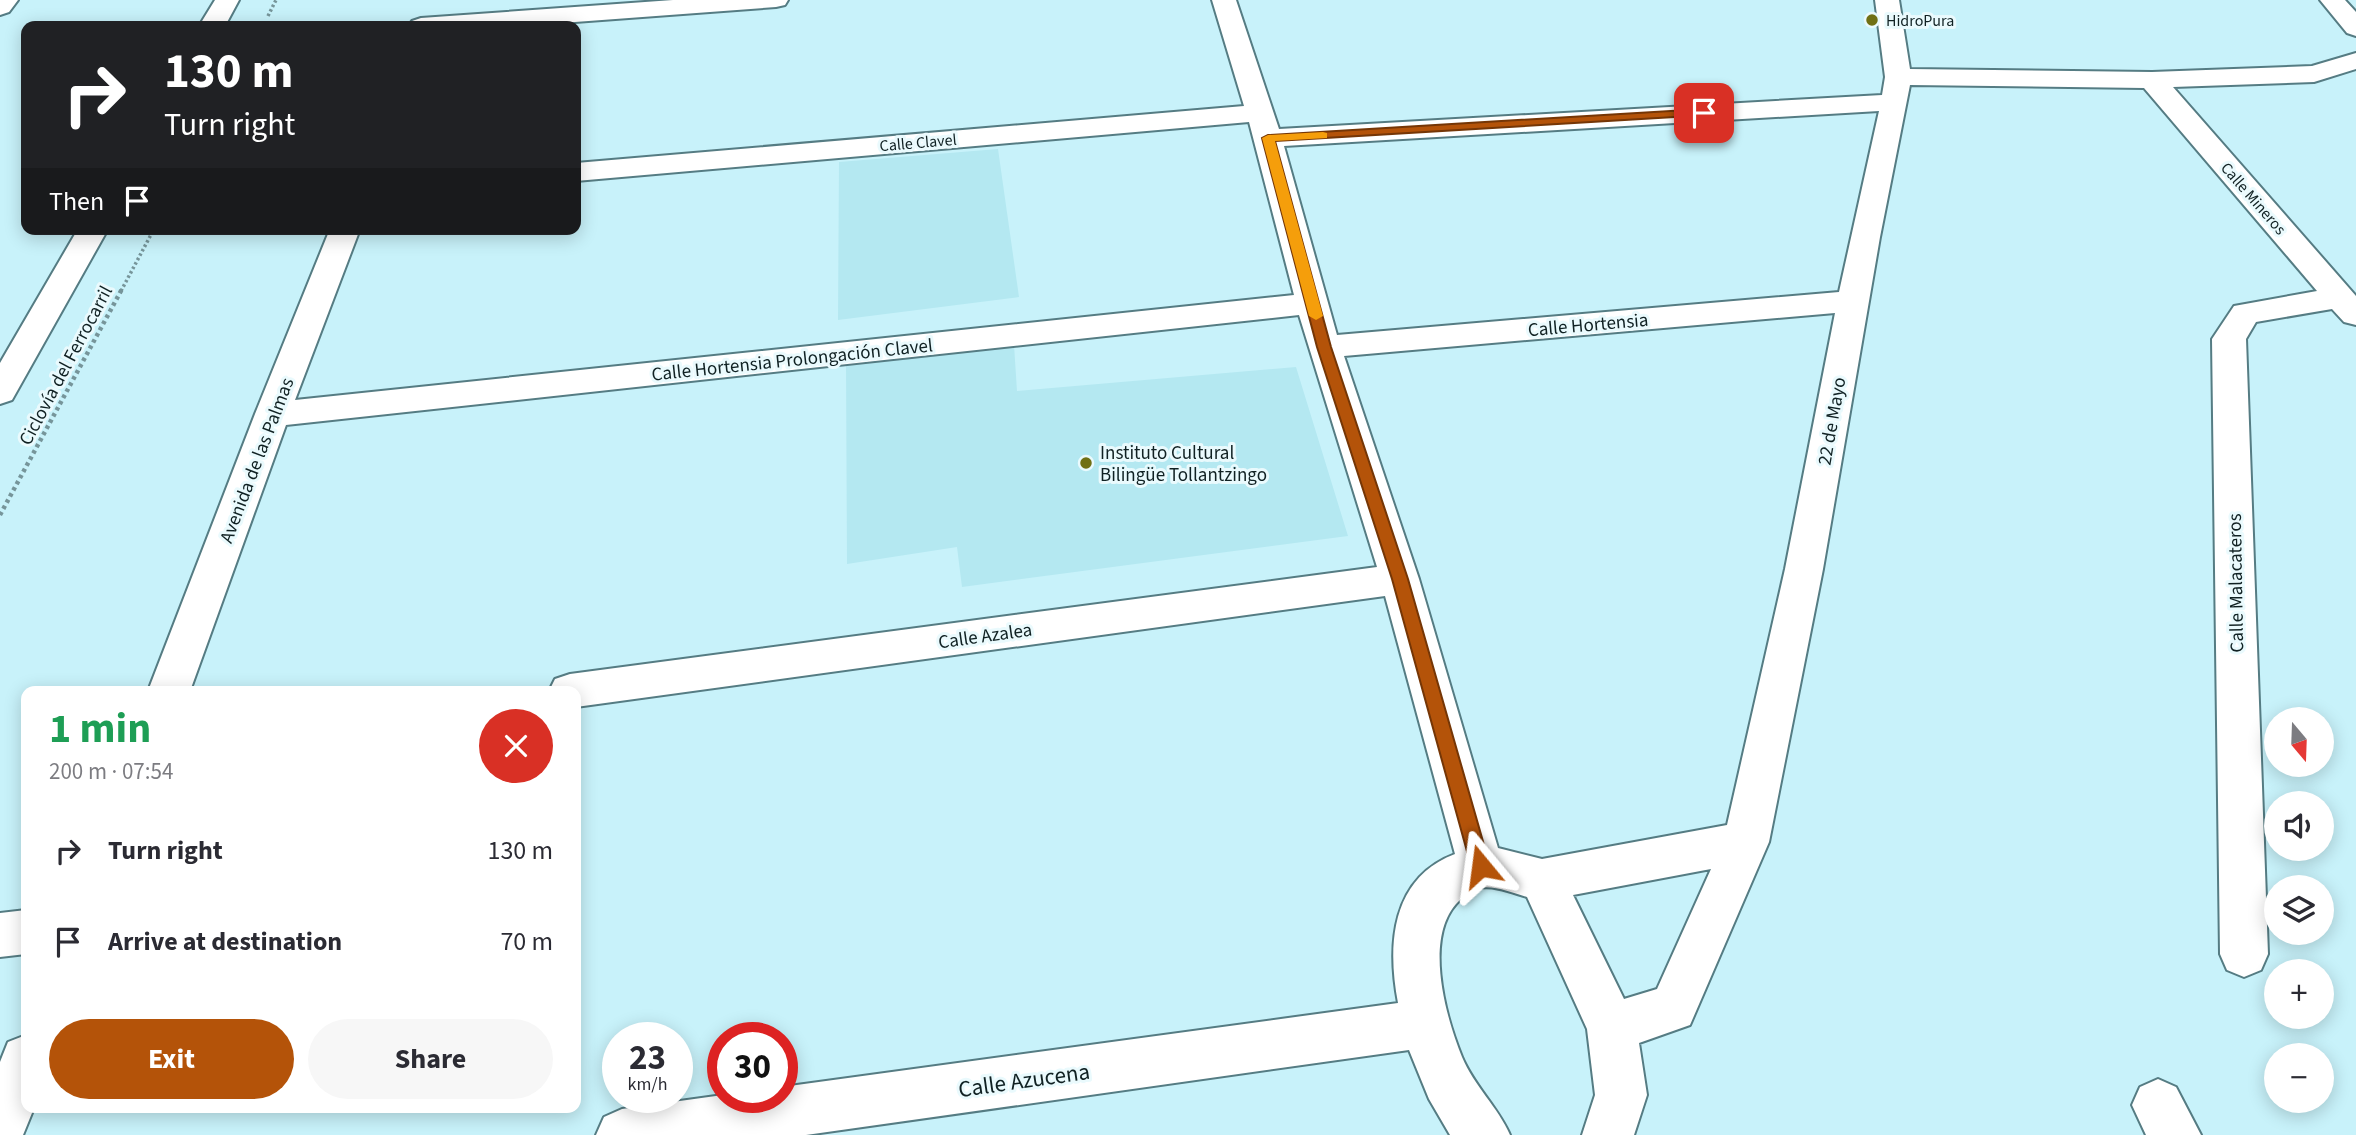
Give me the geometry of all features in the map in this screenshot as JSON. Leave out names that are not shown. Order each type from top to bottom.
[{"type":"street","points":[[0,7],[6,0]]},
{"type":"street","points":[[215,21],[227,0]]},
{"type":"street","points":[[423,21],[431,0]]},
{"type":"street","points":[[489,21],[776,0]]},
{"type":"street","points":[[1224,0],[1264,125],[1324,347],[1400,579],[1481,866]]},
{"type":"street","name":"22 de Mayo","points":[[1612,1027],[1673,1008],[1746,842],[1804,569],[1853,301],[1896,90],[1886,0]]},
{"type":"street","points":[[2332,0],[2356,28]]},
{"type":"street","name":"Calle Clavel","points":[[581,172],[1264,125],[1896,90],[2314,75],[2356,61]]},
{"type":"street","name":"Calle Mineros","points":[[2152,80],[2348,307]]},
{"type":"street","points":[[0,392],[90,235]]},
{"type":"street","name":"Avenida de las Palmas","points":[[171,686],[272,414],[343,235]]},
{"type":"street","name":"Calle Hortensia","points":[[1324,347],[1853,301]]},
{"type":"street","name":"Calle Hortensia Prolongación Clavel","points":[[272,414],[1313,303]]},
{"type":"street","name":"Calle Malacateros","points":[[2244,954],[2229,339],[2245,313],[2348,307]]},
{"type":"street","name":"Calle Azalea","points":[[581,690],[1400,579]]},
{"type":"street","points":[[1484,1135],[1470,1121],[1442,1073],[1426,1023],[1415,947],[1424,907],[1449,879],[1481,866],[1542,880],[1746,842]]},
{"type":"street","points":[[1542,880],[1612,1027],[1621,1095],[1608,1135]]},
{"type":"street","points":[[0,935],[21,933]]},
{"type":"street","name":"Calle Azucena","points":[[622,1135],[1426,1023]]},
{"type":"street","points":[[0,1129],[21,1073]]},
{"type":"path","name":"Ciclovía del Ferrocarril","points":[[0,514],[151,235]]},
{"type":"shaded area","points":[[998,149],[1019,297],[838,320],[839,162]]},
{"type":"shaded area","name":"Instituto Cultural Bilingüe Tollantzingo","points":[[1014,345],[1017,391],[1296,367],[1348,536],[962,587],[957,547],[847,564],[846,363]]},
{"type":"slow traffic","points":[[1316,316],[1268,138],[1323,135]]},
{"type":"place","name":"HidroPura","points":[[1872,20]]},
{"type":"place","name":"Instituto Cultural Bilingüe Tollantzingo","points":[[1086,463]]},
{"type":"route","points":[[1481,866],[1400,579],[1324,347],[1268,138],[1704,113]]}]
